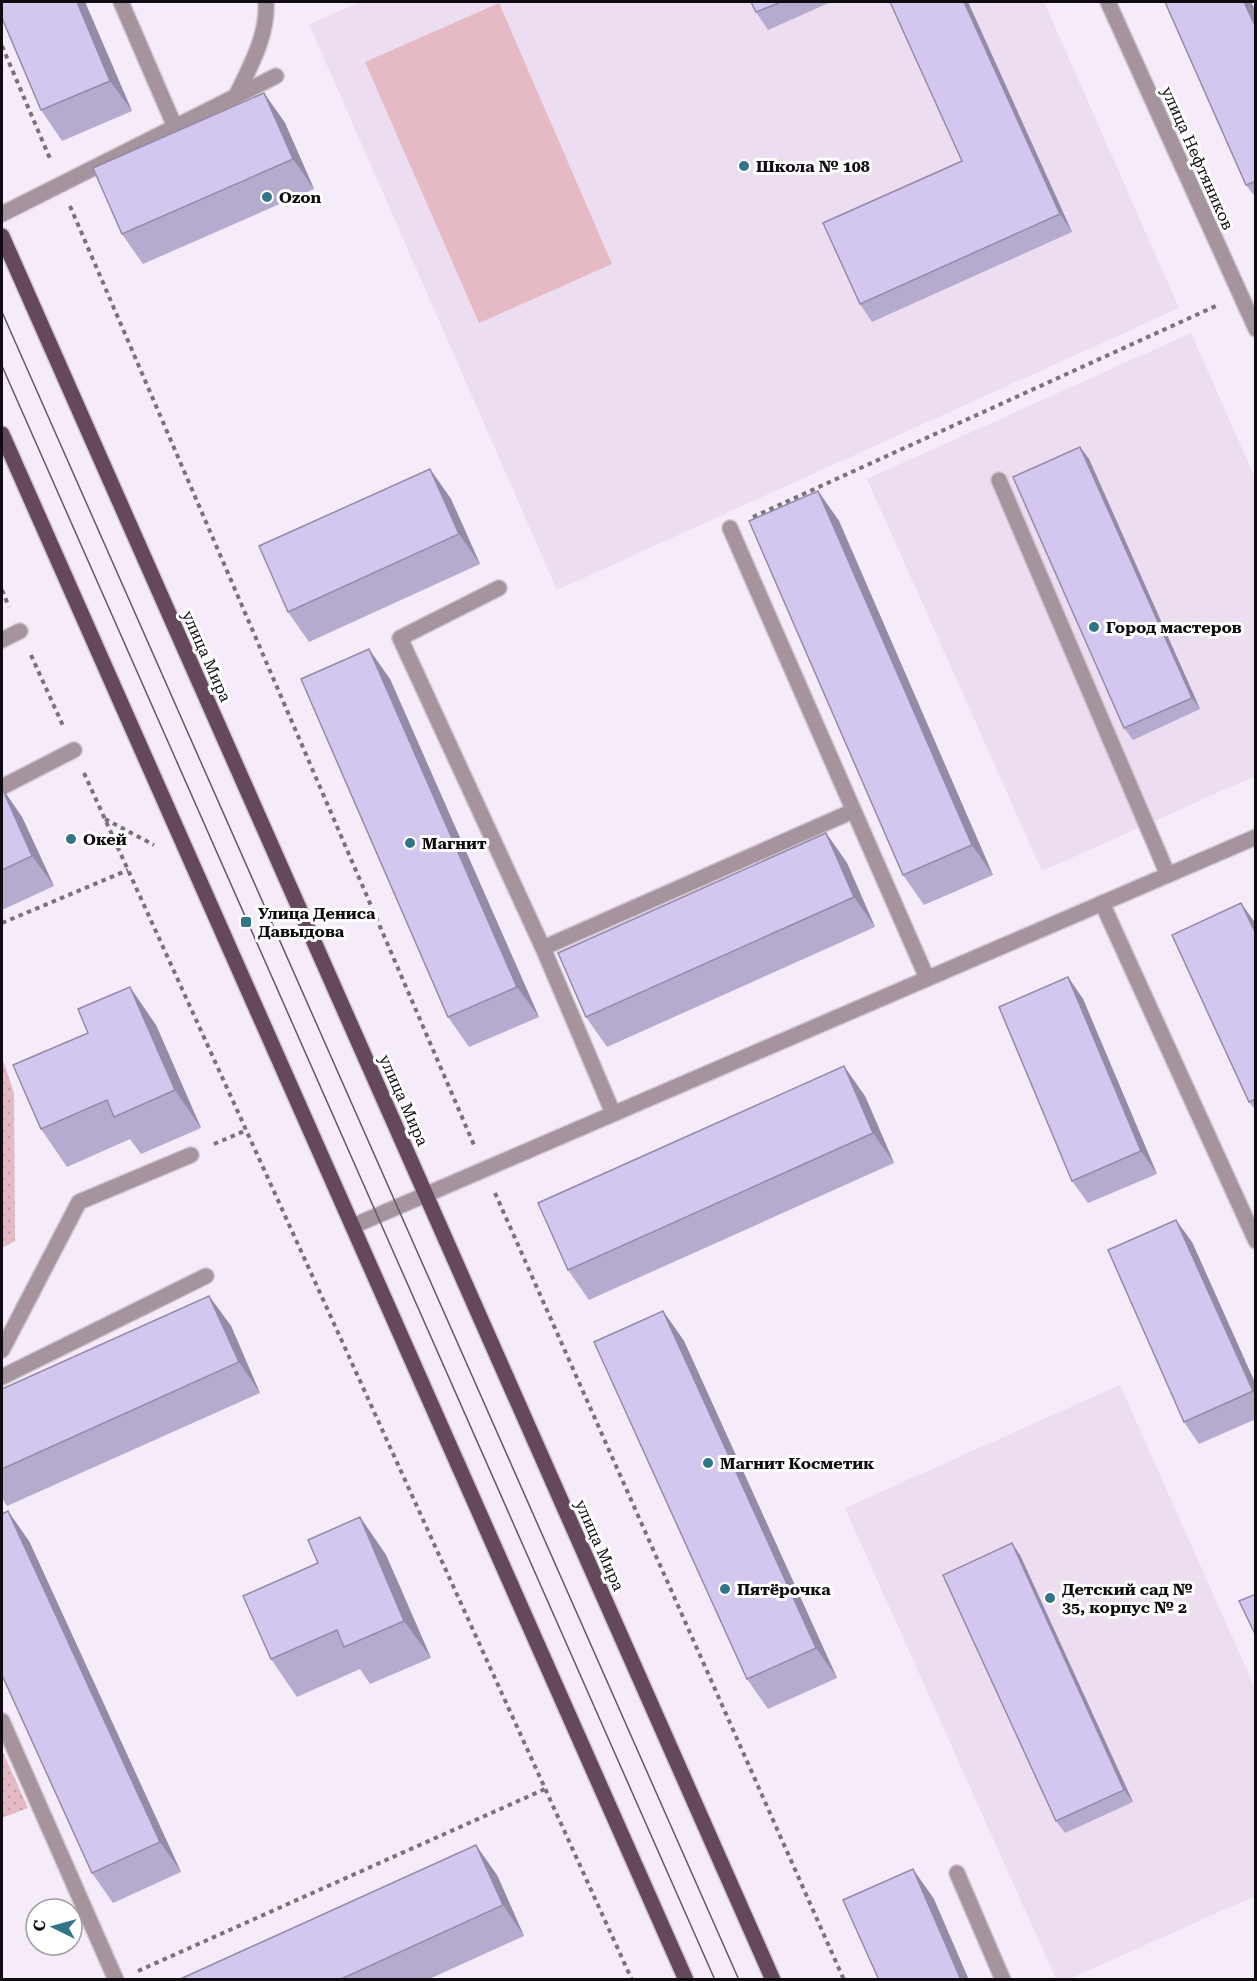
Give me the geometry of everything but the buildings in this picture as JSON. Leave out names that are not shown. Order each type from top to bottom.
[{"type":"main road","name":"улица Мира","points":[[2,236],[773,1980]]},
{"type":"main road","points":[[2,434],[686,1980]]},
{"type":"street","points":[[121,2],[175,127]]},
{"type":"street","points":[[236,96],[258,48],[266,2]]},
{"type":"street","name":"улица Нефтяников","points":[[1108,2],[1256,328]]},
{"type":"street","points":[[2,214],[276,76]]},
{"type":"street","points":[[999,480],[1168,875]]},
{"type":"street","points":[[730,528],[927,978]]},
{"type":"street","points":[[499,588],[400,638],[543,948],[613,1113]]},
{"type":"street","points":[[2,640],[20,631]]},
{"type":"street","points":[[2,787],[74,750]]},
{"type":"street","points":[[543,948],[853,811]]},
{"type":"street","points":[[353,1226],[1256,837]]},
{"type":"street","points":[[1102,903],[1256,1241]]},
{"type":"street","points":[[2,1350],[79,1202],[191,1155]]},
{"type":"street","points":[[2,1377],[206,1276]]},
{"type":"street","points":[[2,1721],[122,1977]]},
{"type":"street","points":[[957,1873],[1003,1980]]},
{"type":"path","points":[[2,46],[484,1169],[844,1980]]},
{"type":"path","points":[[730,528],[1240,295]]},
{"type":"path","points":[[2,590],[632,1980]]},
{"type":"path","points":[[105,819],[192,865]]},
{"type":"path","points":[[2,923],[128,870]]},
{"type":"path","points":[[191,1155],[247,1130]]},
{"type":"path","points":[[122,1977],[545,1790]]},
{"type":"shaded area","name":"Школа № 108","points":[[361,2],[1044,2],[1179,308],[557,590],[309,24]]},
{"type":"shaded area","points":[[499,3],[612,264],[479,323],[365,62]]},
{"type":"shaded area","name":"Город мастеров","points":[[1191,333],[1255,478],[1255,776],[1042,871],[867,479]]},
{"type":"shaded area","points":[[2,1057],[14,1093],[15,1241],[2,1248]]},
{"type":"shaded area","name":"Детский сад № 35, корпус № 2","points":[[1120,1385],[1255,1688],[1255,1896],[1069,1979],[1056,1979],[845,1508]]},
{"type":"shaded area","points":[[2,1750],[28,1808],[2,1818]]},
{"type":"tram line","points":[[2,312],[739,1980]]},
{"type":"tram line","points":[[2,366],[715,1980]]},
{"type":"place","name":"Школа № 108","points":[[744,166]]},
{"type":"place","name":"Ozon","points":[[267,197]]},
{"type":"place","name":"Город мастеров","points":[[1094,627]]},
{"type":"place","name":"Окей","points":[[71,839]]},
{"type":"place","name":"Магнит","points":[[410,843]]},
{"type":"place","name":"Улица Дениса Давыдова","points":[[246,922]]},
{"type":"place","name":"Магнит Косметик","points":[[708,1463]]},
{"type":"place","name":"Пятёрочка","points":[[725,1589]]},
{"type":"place","name":"Детский сад № 35, корпус № 2","points":[[1050,1598]]}]
